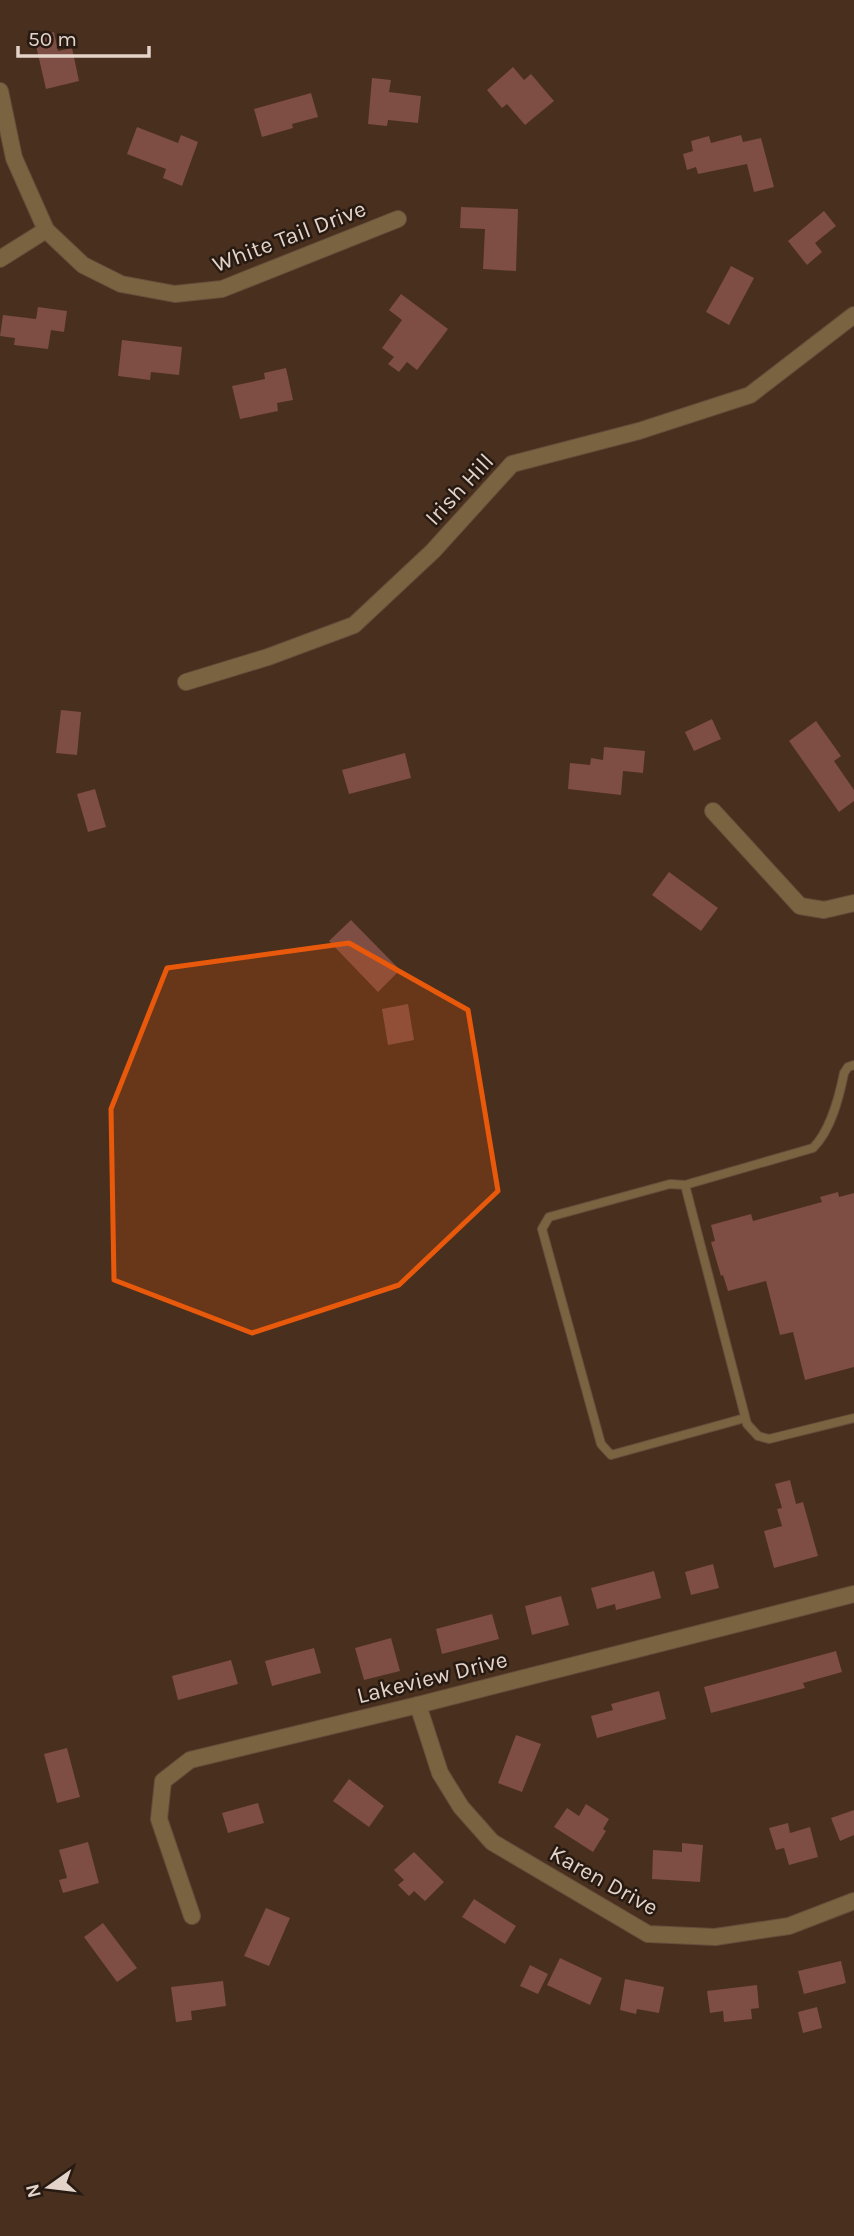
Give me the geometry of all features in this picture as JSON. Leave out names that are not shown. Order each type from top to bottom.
[{"type":"street","points":[[0,91],[15,158],[46,230],[0,259]]},
{"type":"street","name":"White Tail Drive","points":[[46,230],[83,265],[121,284],[175,294],[222,289],[398,219]]},
{"type":"street","name":"Irish Hill","points":[[186,682],[268,657],[354,625],[433,551],[512,464],[639,431],[750,395],[854,315]]},
{"type":"street","points":[[713,811],[800,906],[824,910],[854,903]]},
{"type":"street","name":"Lakeview Drive","points":[[192,1916],[159,1819],[163,1781],[190,1760],[854,1594]]},
{"type":"street","name":"Karen Drive","points":[[418,1705],[440,1773],[461,1807],[492,1842],[648,1934],[715,1937],[789,1926],[854,1901]]},
{"type":"lane","points":[[745,1418],[611,1455],[601,1444],[542,1229],[549,1217],[670,1185],[685,1185],[813,1148],[829,1122],[844,1073],[848,1067],[854,1065]]},
{"type":"lane","points":[[685,1185],[747,1424],[758,1436],[769,1439],[854,1418]]},
{"type":"highlighted area","points":[[349,943],[468,1010],[498,1191],[399,1285],[252,1333],[114,1280],[111,1109],[167,968]]},
{"type":"building","points":[[54,32],[58,51],[72,48],[79,81],[46,89],[34,37]]},
{"type":"building","points":[[513,67],[524,80],[531,74],[554,101],[525,125],[507,104],[502,108],[487,90]]},
{"type":"building","points":[[372,78],[391,80],[389,92],[421,96],[418,123],[388,120],[387,126],[368,124]]},
{"type":"building","points":[[311,93],[318,117],[292,124],[293,128],[262,137],[254,109]]},
{"type":"building","points":[[137,127],[178,143],[181,135],[198,142],[182,186],[163,178],[166,169],[127,154]]},
{"type":"building","points":[[741,135],[743,142],[761,138],[774,187],[754,192],[747,164],[698,174],[696,167],[687,170],[683,154],[693,151],[691,141],[709,136],[711,143]]},
{"type":"building","points":[[461,207],[518,209],[516,271],[483,269],[485,229],[460,228]]},
{"type":"building","points":[[824,211],[836,226],[815,243],[822,252],[807,265],[788,241]]},
{"type":"building","points":[[731,266],[754,278],[729,325],[706,312]]},
{"type":"building","points":[[401,294],[448,329],[417,370],[407,362],[399,372],[388,364],[394,357],[382,348],[402,320],[389,310]]},
{"type":"building","points":[[38,307],[67,311],[64,332],[51,330],[48,349],[14,345],[15,338],[0,336],[3,315],[36,319]]},
{"type":"building","points":[[122,340],[182,347],[179,375],[151,372],[150,380],[118,376]]},
{"type":"building","points":[[286,368],[293,400],[277,403],[278,411],[240,419],[232,386],[265,379],[264,373]]},
{"type":"building","points":[[61,710],[81,712],[77,755],[56,753]]},
{"type":"building","points":[[712,719],[721,739],[694,751],[685,732]]},
{"type":"building","points":[[816,721],[841,756],[834,761],[854,790],[854,801],[839,812],[789,741]]},
{"type":"building","points":[[604,747],[645,751],[643,773],[623,771],[621,795],[568,789],[570,763],[590,765],[591,758],[603,760]]},
{"type":"building","points":[[405,753],[411,778],[349,794],[342,770]]},
{"type":"building","points":[[95,789],[106,827],[88,832],[77,794]]},
{"type":"building","points":[[669,872],[718,908],[701,931],[652,895]]},
{"type":"building","points":[[351,920],[400,970],[378,992],[329,941]]},
{"type":"building","points":[[408,1004],[414,1040],[388,1045],[382,1009]]},
{"type":"building","points":[[838,1192],[839,1197],[854,1193],[854,1367],[805,1380],[793,1332],[780,1335],[766,1281],[728,1291],[711,1242],[715,1241],[711,1225],[751,1214],[753,1221],[822,1202],[820,1197]]},
{"type":"building","points":[[790,1480],[796,1504],[803,1502],[818,1556],[774,1568],[764,1531],[782,1526],[777,1509],[782,1508],[775,1484]]},
{"type":"building","points":[[713,1564],[719,1588],[691,1595],[685,1572]]},
{"type":"building","points":[[654,1571],[661,1598],[616,1610],[615,1604],[597,1609],[591,1588]]},
{"type":"building","points":[[561,1596],[569,1625],[532,1635],[525,1606]]},
{"type":"building","points":[[492,1614],[499,1639],[442,1654],[436,1629]]},
{"type":"building","points":[[391,1638],[400,1671],[364,1680],[355,1648]]},
{"type":"building","points":[[314,1648],[321,1673],[272,1686],[265,1661]]},
{"type":"building","points":[[836,1651],[842,1672],[803,1683],[805,1688],[711,1713],[704,1687]]},
{"type":"building","points":[[231,1660],[238,1684],[178,1700],[172,1676]]},
{"type":"building","points":[[659,1691],[666,1719],[597,1738],[591,1716],[613,1710],[611,1704]]},
{"type":"building","points":[[516,1735],[541,1744],[522,1792],[498,1783]]},
{"type":"building","points":[[67,1748],[80,1797],[57,1803],[44,1754]]},
{"type":"building","points":[[349,1779],[384,1806],[369,1827],[333,1801]]},
{"type":"building","points":[[258,1803],[264,1823],[228,1833],[222,1813]]},
{"type":"building","points":[[586,1804],[609,1819],[603,1829],[606,1831],[593,1852],[554,1827],[567,1808],[579,1816]]},
{"type":"building","points":[[854,1810],[854,1835],[840,1841],[831,1818]]},
{"type":"building","points":[[788,1823],[790,1833],[810,1827],[818,1857],[789,1865],[784,1848],[776,1850],[769,1828]]},
{"type":"building","points":[[88,1842],[99,1883],[63,1893],[59,1880],[67,1878],[59,1850]]},
{"type":"building","points":[[682,1843],[703,1845],[700,1882],[652,1879],[653,1850],[682,1852]]},
{"type":"building","points":[[414,1852],[444,1882],[425,1901],[414,1891],[409,1896],[398,1885],[404,1880],[394,1870]]},
{"type":"building","points":[[474,1899],[516,1926],[505,1944],[462,1917]]},
{"type":"building","points":[[266,1908],[290,1918],[269,1966],[244,1956]]},
{"type":"building","points":[[103,1923],[137,1968],[117,1982],[84,1937]]},
{"type":"building","points":[[560,1958],[602,1978],[590,2005],[547,1985]]},
{"type":"building","points":[[841,1961],[846,1983],[804,1994],[798,1971]]},
{"type":"building","points":[[530,1965],[548,1974],[538,1994],[520,1986]]},
{"type":"building","points":[[625,1979],[664,1987],[659,2013],[637,2009],[636,2014],[620,2010]]},
{"type":"building","points":[[223,1981],[226,2006],[191,2011],[192,2020],[176,2022],[171,1987]]},
{"type":"building","points":[[757,1985],[759,2008],[751,2009],[752,2019],[724,2022],[723,2011],[710,2013],[707,1991]]},
{"type":"building","points":[[817,2007],[822,2028],[803,2033],[798,2012]]}]
